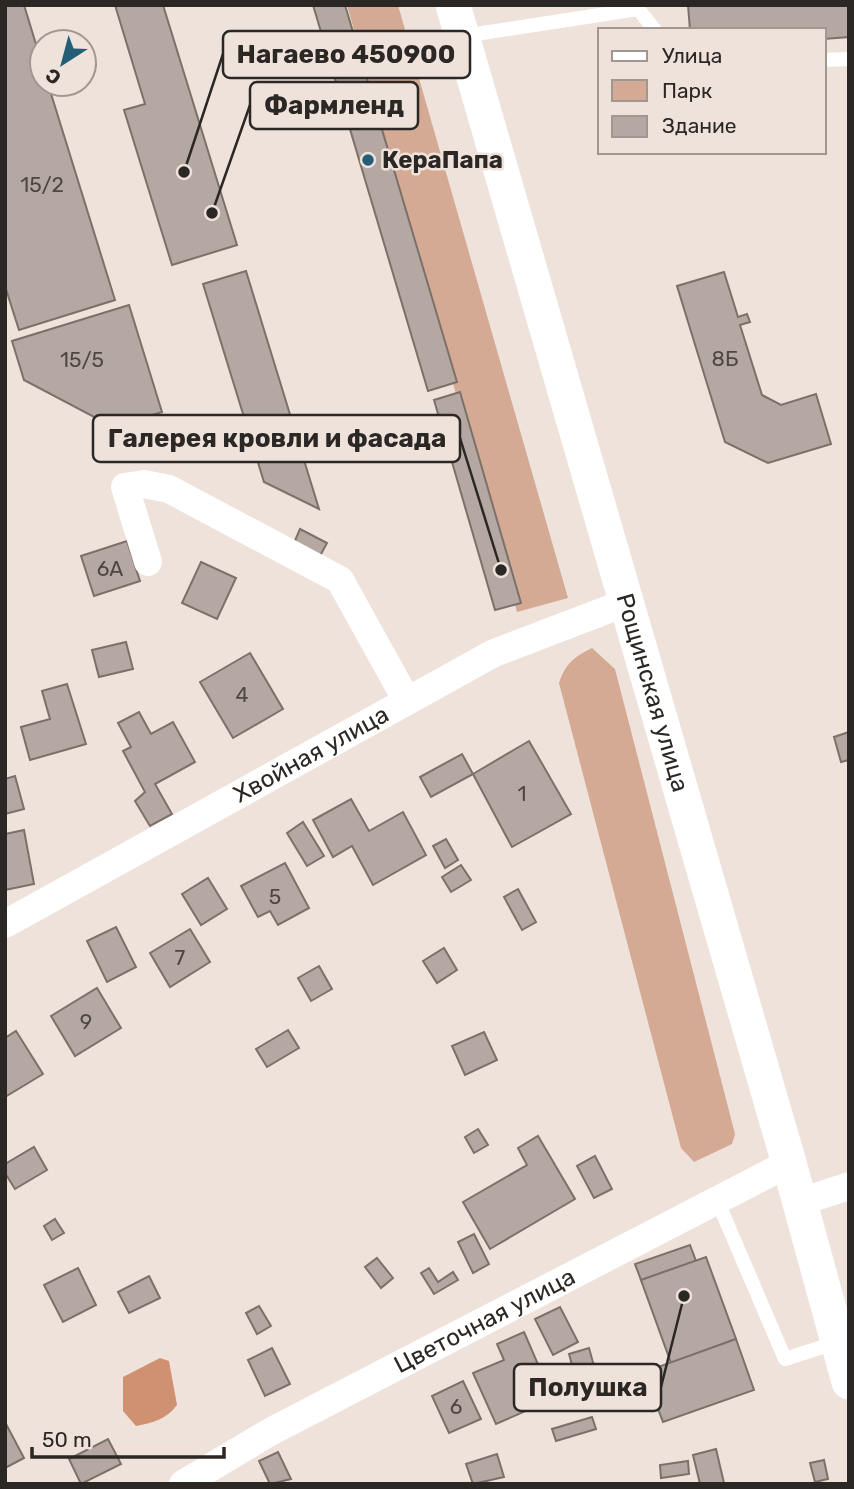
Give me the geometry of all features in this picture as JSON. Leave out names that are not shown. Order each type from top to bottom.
[{"type":"street","name":"Рощинская улица","points":[[457,21],[789,1163],[849,1382]]},
{"type":"street","points":[[148,562],[125,487],[144,484],[169,489],[340,580],[407,701]]},
{"type":"street","name":"Хвойная улица","points":[[5,924],[494,653],[625,603]]},
{"type":"street","name":"Цветочная улица","points":[[183,1484],[270,1432],[789,1163]]},
{"type":"street","points":[[800,1202],[849,1186]]},
{"type":"lane","points":[[457,21],[639,7],[654,28]]},
{"type":"lane","points":[[826,60],[849,58]]},
{"type":"lane","points":[[718,1200],[785,1359],[838,1342]]},
{"type":"green space","points":[[347,5],[398,5],[568,598],[517,612]]},
{"type":"green space","points":[[592,648],[615,669],[735,1134],[732,1144],[694,1162],[681,1148],[559,683],[571,662]]},
{"type":"shaded area","points":[[160,1358],[169,1361],[177,1405],[159,1420],[136,1426],[123,1411],[123,1377]]},
{"type":"building","points":[[5,5],[24,5],[31,28],[28,28],[28,98],[52,98],[115,300],[19,330],[5,286]]},
{"type":"building","points":[[115,5],[163,5],[237,245],[172,265],[124,110],[145,104]]},
{"type":"building","points":[[313,5],[345,5],[457,382],[428,391]]},
{"type":"building","points":[[688,5],[849,5],[849,37],[826,39],[826,28],[690,28]]},
{"type":"building","points":[[246,271],[319,509],[264,482],[203,284]]},
{"type":"building","points":[[724,272],[738,317],[747,314],[750,322],[740,325],[762,395],[781,405],[816,394],[831,444],[768,463],[725,442],[677,286]]},
{"type":"building","points":[[129,305],[162,412],[113,427],[24,380],[12,341]]},
{"type":"building","points":[[460,392],[521,603],[495,610],[434,400]]},
{"type":"building","points":[[300,529],[327,543],[320,556],[294,543]]},
{"type":"building","points":[[127,541],[140,581],[94,596],[81,556]]},
{"type":"building","points":[[201,562],[236,578],[217,619],[182,603]]},
{"type":"building","points":[[126,642],[133,669],[99,677],[92,650]]},
{"type":"building","points":[[250,653],[283,709],[233,738],[200,682]]},
{"type":"building","points":[[67,684],[86,744],[30,760],[21,727],[50,719],[42,691]]},
{"type":"building","points":[[139,712],[151,734],[173,722],[195,762],[155,784],[172,814],[150,826],[135,801],[145,792],[123,751],[131,747],[118,723]]},
{"type":"building","points":[[849,732],[849,760],[841,762],[834,737]]},
{"type":"building","points":[[529,741],[571,814],[512,847],[473,774]]},
{"type":"building","points":[[462,754],[473,774],[431,797],[420,777]]},
{"type":"building","points":[[15,776],[24,809],[5,814],[5,779]]},
{"type":"building","points":[[351,799],[369,831],[403,812],[426,855],[373,885],[352,846],[333,857],[313,820]]},
{"type":"building","points":[[303,822],[324,856],[307,866],[287,833]]},
{"type":"building","points":[[24,830],[34,884],[5,890],[5,834]]},
{"type":"building","points":[[446,839],[458,860],[445,868],[433,846]]},
{"type":"building","points":[[285,863],[309,908],[278,925],[270,911],[258,917],[241,886]]},
{"type":"building","points":[[461,865],[471,880],[451,892],[442,877]]},
{"type":"building","points":[[208,878],[227,909],[201,925],[182,894]]},
{"type":"building","points":[[518,889],[536,922],[522,930],[504,897]]},
{"type":"building","points":[[116,927],[136,967],[107,982],[87,941]]},
{"type":"building","points":[[190,929],[210,962],[170,987],[150,953]]},
{"type":"building","points":[[444,948],[457,970],[437,983],[423,961]]},
{"type":"building","points":[[319,966],[332,989],[311,1001],[298,978]]},
{"type":"building","points":[[97,988],[121,1028],[75,1056],[51,1016]]},
{"type":"building","points":[[288,1030],[299,1048],[267,1067],[256,1049]]},
{"type":"building","points":[[16,1031],[43,1074],[5,1097],[5,1038]]},
{"type":"building","points":[[484,1032],[497,1060],[465,1075],[452,1046]]},
{"type":"building","points":[[478,1129],[488,1145],[474,1153],[465,1137]]},
{"type":"building","points":[[538,1136],[575,1199],[490,1249],[463,1202],[527,1165],[518,1148]]},
{"type":"building","points":[[34,1147],[47,1170],[15,1189],[5,1173],[5,1164]]},
{"type":"building","points":[[595,1156],[612,1189],[594,1198],[577,1166]]},
{"type":"building","points":[[55,1219],[64,1233],[52,1240],[44,1226]]},
{"type":"building","points":[[474,1234],[489,1264],[473,1273],[458,1242]]},
{"type":"building","points":[[690,1245],[696,1261],[641,1280],[635,1264]]},
{"type":"building","points":[[706,1257],[736,1339],[671,1363],[641,1280]]},
{"type":"building","points":[[377,1258],[393,1278],[381,1288],[365,1267]]},
{"type":"building","points":[[78,1268],[96,1305],[63,1322],[44,1285]]},
{"type":"building","points":[[429,1268],[438,1282],[453,1272],[458,1280],[434,1294],[421,1273]]},
{"type":"building","points":[[149,1276],[160,1298],[129,1313],[118,1292]]},
{"type":"building","points":[[259,1306],[271,1326],[257,1334],[246,1313]]},
{"type":"building","points":[[560,1307],[578,1342],[553,1355],[535,1319]]},
{"type":"building","points":[[524,1332],[553,1399],[496,1424],[473,1373],[504,1360],[497,1344]]},
{"type":"building","points":[[736,1339],[754,1390],[663,1422],[644,1372]]},
{"type":"building","points":[[272,1348],[290,1384],[265,1396],[248,1360]]},
{"type":"building","points":[[589,1348],[594,1366],[574,1372],[569,1354]]},
{"type":"building","points":[[463,1381],[481,1419],[449,1433],[432,1396]]},
{"type":"building","points":[[592,1417],[596,1429],[556,1441],[552,1429]]},
{"type":"building","points":[[5,1422],[24,1458],[5,1468]]},
{"type":"building","points":[[108,1439],[121,1464],[81,1484],[69,1459]]},
{"type":"building","points":[[716,1449],[724,1483],[700,1484],[693,1455]]},
{"type":"building","points":[[278,1452],[291,1479],[270,1484],[259,1461]]},
{"type":"building","points":[[497,1454],[504,1477],[473,1484],[466,1464]]},
{"type":"building","points":[[824,1460],[828,1479],[815,1482],[810,1463]]},
{"type":"building","points":[[688,1461],[689,1474],[661,1478],[660,1465]]},
{"type":"place","name":"КераПапа","points":[[368,160]]},
{"type":"place","name":"Нагаево 450900","points":[[184,172]]},
{"type":"place","name":"Фармленд","points":[[212,213]]},
{"type":"place","name":"Галерея кровли и фасада","points":[[501,570]]},
{"type":"place","name":"Полушка","points":[[684,1296]]}]
